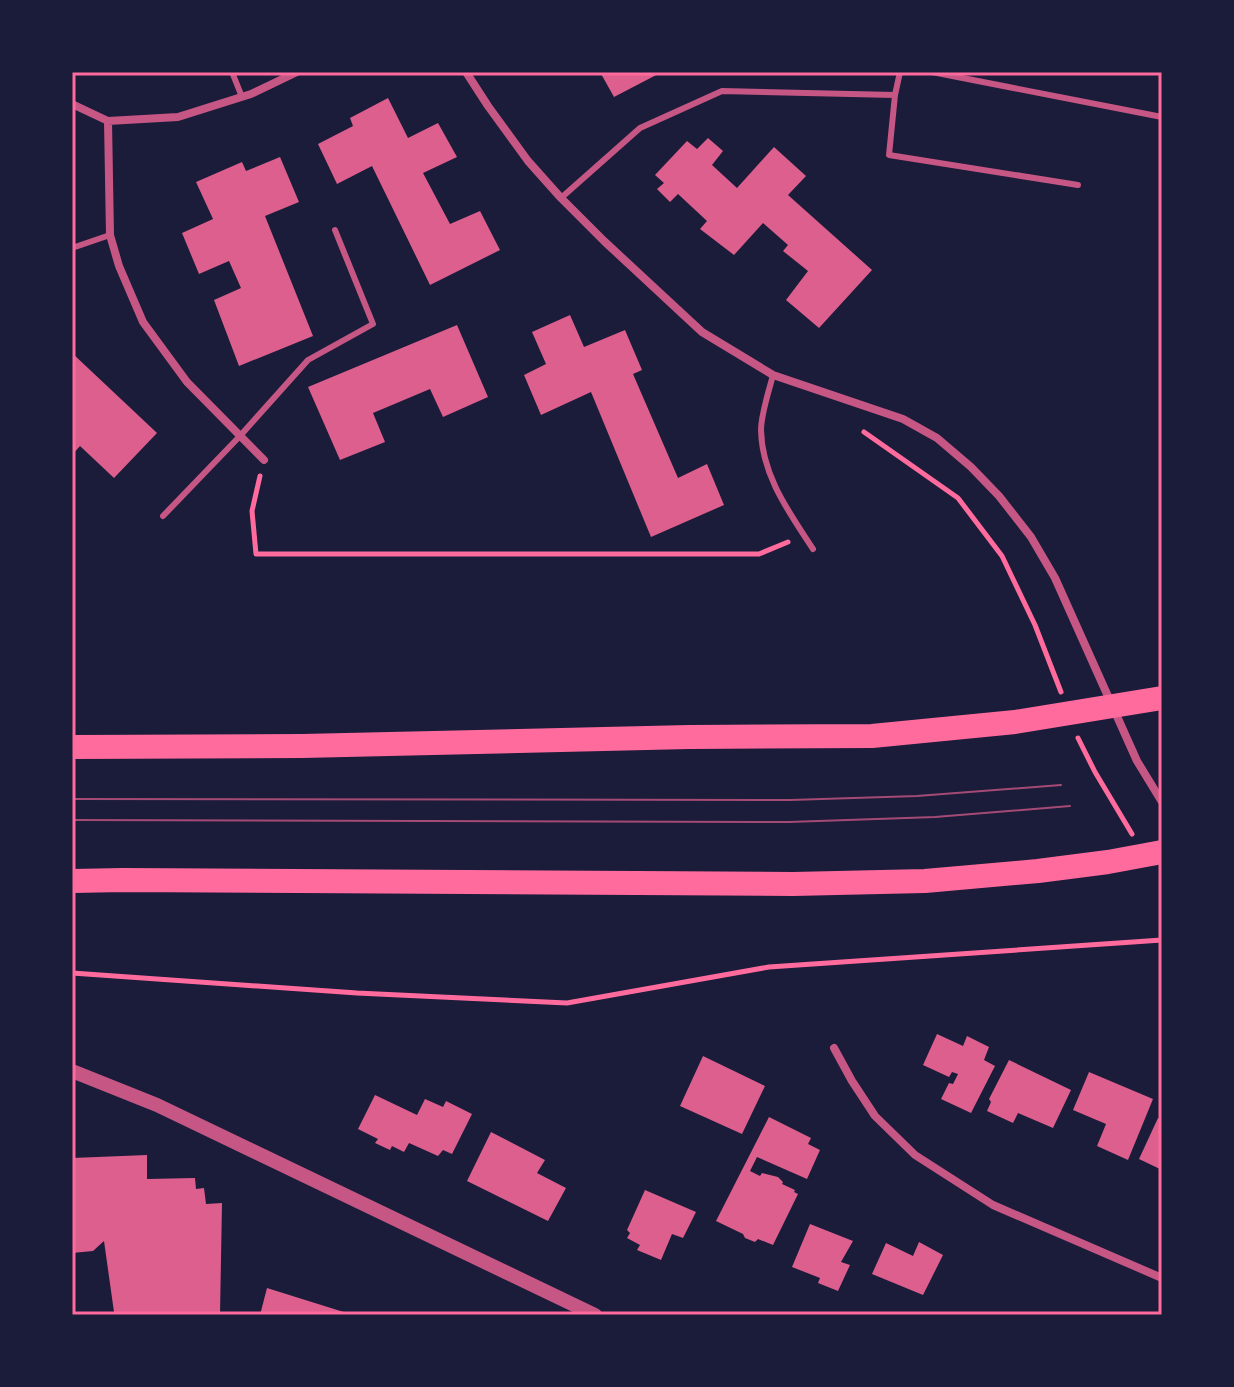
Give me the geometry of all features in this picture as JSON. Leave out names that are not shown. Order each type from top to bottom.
[{"type":"highway","points":[[72,747],[872,736],[1015,722],[1162,698]]},
{"type":"highway","points":[[72,881],[911,882],[1038,871],[1162,852]]},
{"type":"street","points":[[72,104],[108,121],[178,117],[242,97],[297,72]]},
{"type":"street","points":[[466,72],[520,150],[561,198],[702,332],[773,375],[903,419],[937,438],[999,496],[1031,537],[1055,578],[1137,761],[1162,802]]},
{"type":"street","points":[[108,121],[110,235],[119,266],[143,322],[187,382],[264,460]]},
{"type":"street","points":[[834,1048],[875,1116],[915,1155],[993,1205],[1162,1278]]},
{"type":"street","points":[[72,1071],[157,1105],[595,1315]]},
{"type":"lane","points":[[232,72],[242,97]]},
{"type":"lane","points":[[900,72],[889,155],[1078,185]]},
{"type":"lane","points":[[932,72],[1162,117]]},
{"type":"lane","points":[[561,198],[640,128],[722,91],[895,95]]},
{"type":"lane","points":[[163,516],[308,360],[373,324],[335,230]]},
{"type":"lane","points":[[72,248],[110,235]]},
{"type":"lane","points":[[773,375],[761,428],[768,471],[784,505],[813,549]]},
{"type":"path","points":[[864,432],[958,498],[1002,556],[1035,625],[1063,698]]},
{"type":"path","points":[[264,460],[252,511],[256,554],[759,554],[805,536]]},
{"type":"path","points":[[1073,725],[1095,772],[1133,835]]},
{"type":"path","points":[[72,973],[357,993],[567,1003],[769,967],[1162,940]]},
{"type":"building","points":[[600,72],[662,72],[614,97]]},
{"type":"building","points":[[388,98],[408,138],[438,123],[457,157],[423,173],[450,224],[480,211],[500,250],[430,285],[372,166],[337,184],[318,144],[353,126],[350,118]]},
{"type":"building","points":[[708,138],[723,151],[712,165],[737,188],[774,147],[806,176],[788,195],[872,270],[819,328],[786,300],[808,271],[783,251],[788,245],[763,223],[734,255],[700,229],[707,221],[678,194],[670,202],[657,189],[664,183],[655,175],[687,141],[697,149]]},
{"type":"building","points":[[280,157],[299,202],[265,216],[313,336],[239,366],[214,300],[241,288],[229,261],[199,274],[182,233],[213,219],[196,182],[242,162],[246,171]]},
{"type":"building","points":[[570,315],[584,347],[625,330],[642,370],[633,374],[678,478],[707,464],[724,505],[651,537],[591,392],[541,415],[524,375],[546,364],[532,332]]},
{"type":"building","points":[[457,325],[488,397],[443,417],[430,389],[373,413],[385,442],[340,460],[308,387]]},
{"type":"building","points":[[72,353],[157,433],[114,478],[80,446],[72,455]]},
{"type":"building","points":[[937,1034],[963,1046],[967,1036],[989,1047],[984,1060],[995,1066],[971,1113],[941,1099],[958,1074],[952,1072],[949,1077],[923,1065]]},
{"type":"building","points":[[703,1056],[765,1086],[742,1134],[680,1106]]},
{"type":"building","points":[[1009,1060],[1071,1090],[1053,1128],[1018,1113],[1013,1123],[987,1111],[991,1102],[989,1099]]},
{"type":"building","points":[[1089,1072],[1153,1099],[1128,1160],[1097,1146],[1106,1124],[1073,1110]]},
{"type":"building","points":[[375,1095],[417,1115],[425,1099],[443,1107],[446,1101],[472,1114],[452,1154],[443,1150],[438,1156],[409,1143],[404,1152],[392,1146],[390,1150],[375,1143],[378,1139],[358,1129]]},
{"type":"building","points":[[769,1117],[811,1138],[808,1144],[820,1150],[807,1179],[757,1157],[750,1171],[760,1176],[762,1173],[778,1177],[782,1184],[798,1194],[773,1245],[745,1238],[743,1234],[716,1221]]},
{"type":"building","points":[[1158,1118],[1162,1120],[1162,1170],[1139,1159]]},
{"type":"building","points":[[491,1132],[545,1160],[537,1173],[566,1188],[548,1221],[467,1181]]},
{"type":"building","points":[[147,1155],[147,1179],[195,1178],[196,1189],[204,1188],[206,1204],[222,1203],[220,1315],[122,1315],[122,1312],[114,1312],[104,1241],[93,1251],[72,1253],[72,1158]]},
{"type":"building","points":[[645,1190],[696,1212],[683,1238],[672,1234],[661,1260],[637,1250],[640,1245],[627,1238],[630,1233],[627,1230]]},
{"type":"building","points":[[810,1224],[853,1241],[841,1262],[850,1265],[838,1291],[818,1283],[820,1278],[792,1267]]},
{"type":"building","points":[[919,1242],[943,1255],[923,1295],[872,1274],[886,1243],[913,1256]]},
{"type":"building","points":[[267,1288],[350,1314],[350,1315],[260,1315]]},
{"type":"tram line","points":[[72,799],[790,800],[917,796],[1061,785]]},
{"type":"tram line","points":[[72,820],[789,822],[935,817],[1070,806]]}]
